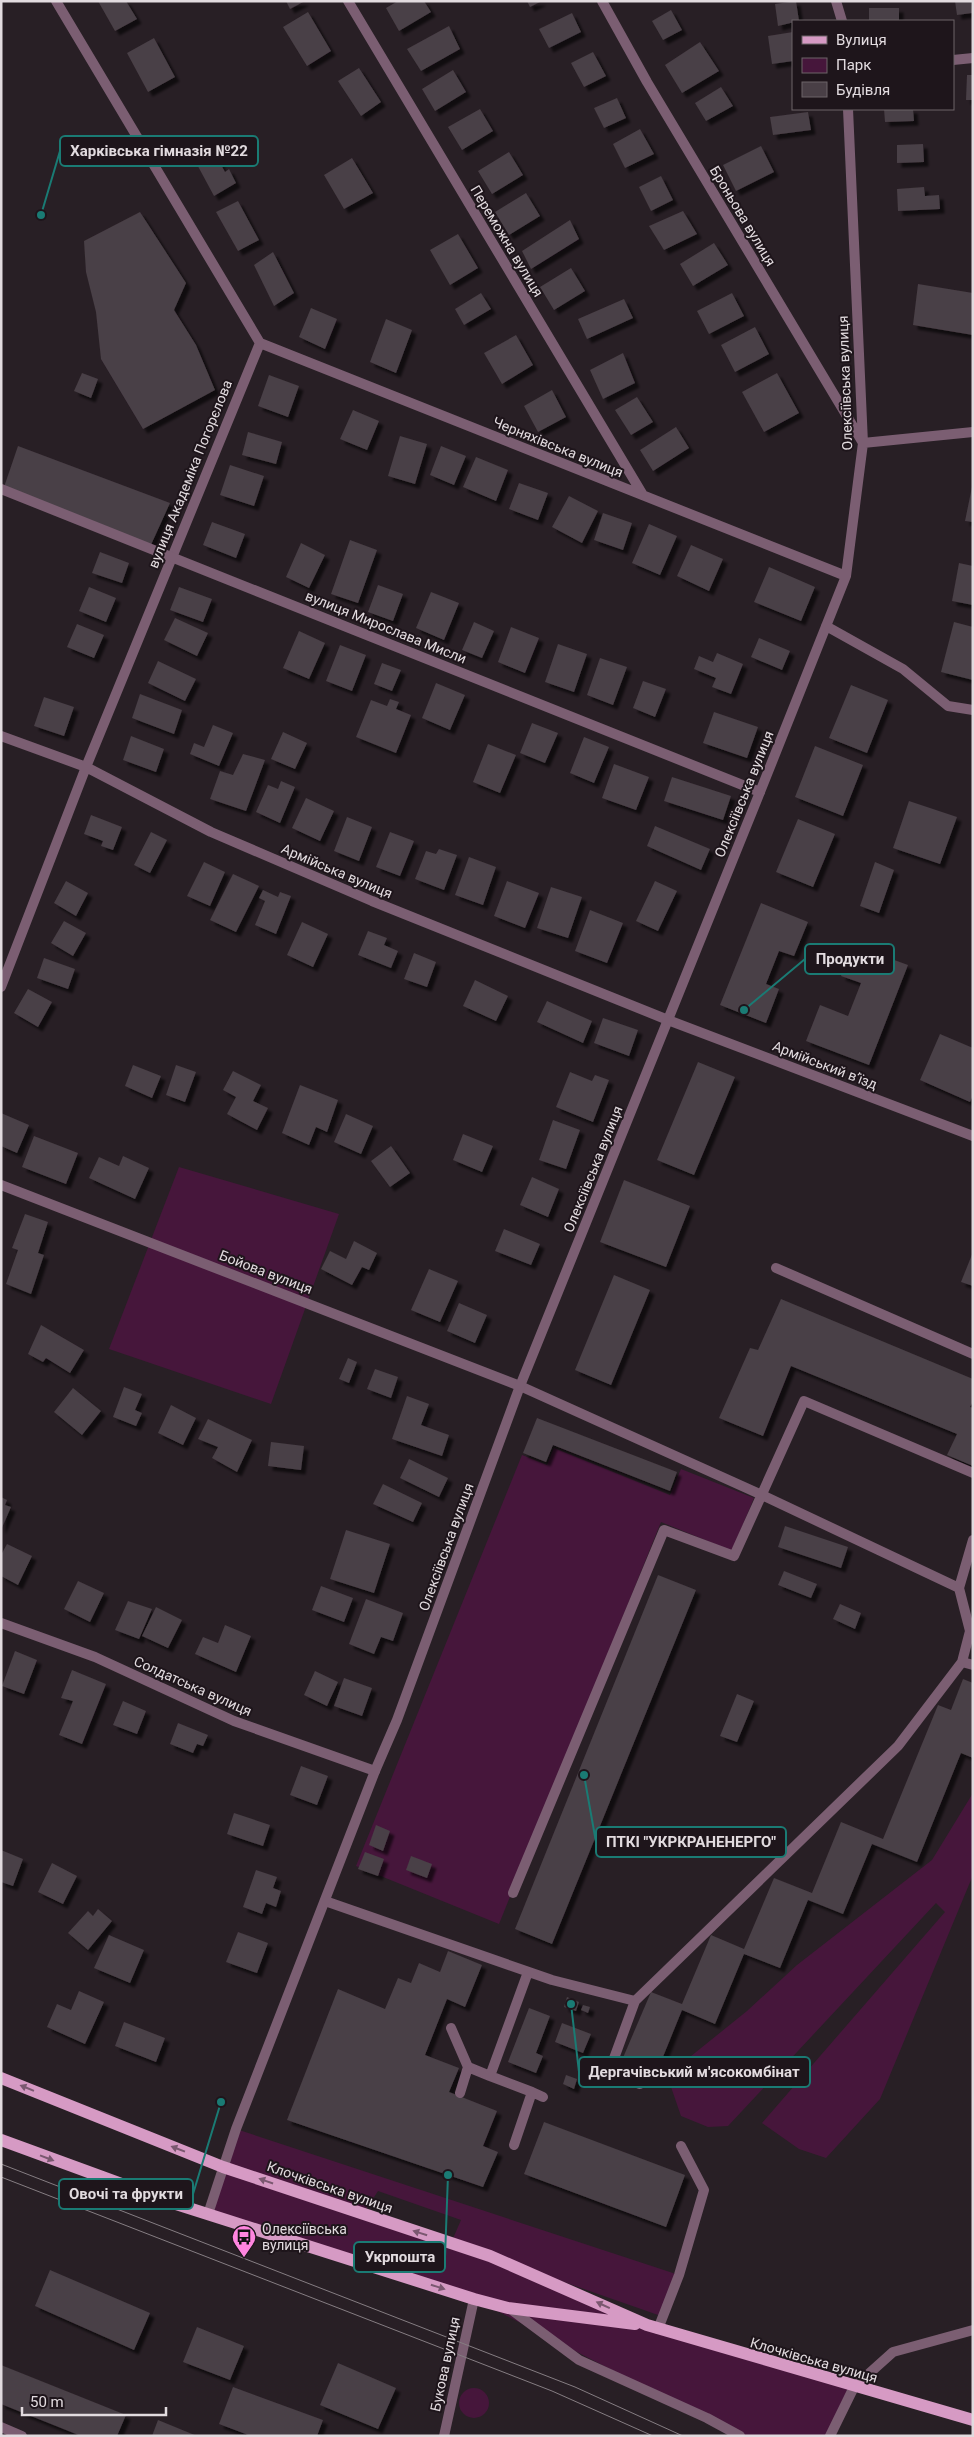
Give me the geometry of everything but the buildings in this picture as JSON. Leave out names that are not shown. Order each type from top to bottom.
[{"type":"main road","name":"Клочківська вулиця","points":[[1,2078],[223,2166],[490,2256],[653,2327],[854,2388],[973,2420]]},
{"type":"main road","name":"Клочківська вулиця","points":[[1,2140],[74,2169],[208,2214],[508,2308],[653,2327]]},
{"type":"street","points":[[56,1],[260,343]]},
{"type":"street","name":"Переможна вулиця","points":[[348,1],[643,495]]},
{"type":"street","name":"Броньова вулиця","points":[[602,1],[647,82],[863,443]]},
{"type":"street","points":[[836,1],[842,20]]},
{"type":"street","points":[[954,60],[973,58]]},
{"type":"street","name":"Олексіївська вулиця","points":[[208,2214],[236,2129],[375,1771],[397,1720],[520,1386],[846,576],[863,443],[848,110]]},
{"type":"street","name":"Черняхівська вулиця","points":[[260,343],[846,576]]},
{"type":"street","name":"вулиця Академіка Погорєлова","points":[[1,987],[171,556],[260,343]]},
{"type":"street","points":[[863,443],[973,432]]},
{"type":"street","name":"вулиця Мирослава Мисли","points":[[1,489],[760,792]]},
{"type":"street","points":[[826,626],[903,668],[948,706],[973,710]]},
{"type":"street","name":"Армійська вулиця","points":[[1,736],[86,768],[211,832],[372,901],[668,1020]]},
{"type":"street","name":"Армійський в’їзд","points":[[668,1020],[973,1136]]},
{"type":"street","name":"Бойова вулиця","points":[[1,1185],[520,1386],[762,1495],[959,1588]]},
{"type":"street","points":[[776,1268],[973,1354]]},
{"type":"street","points":[[513,1892],[664,1530],[734,1556],[804,1401],[973,1473]]},
{"type":"street","points":[[640,2084],[609,2072],[635,2001],[898,1746],[962,1662],[971,1632],[959,1588],[973,1540]]},
{"type":"street","name":"Солдатська вулиця","points":[[1,1623],[95,1657],[234,1721],[375,1771]]},
{"type":"street","points":[[962,1662],[973,1665]]},
{"type":"street","points":[[325,1901],[552,1980],[635,2001]]},
{"type":"street","points":[[490,2076],[528,1972]]},
{"type":"street","points":[[451,2028],[468,2067],[460,2093]]},
{"type":"street","points":[[468,2067],[543,2097]]},
{"type":"street","points":[[514,2145],[532,2092]]},
{"type":"street","points":[[653,2327],[679,2275],[704,2190],[681,2146]]},
{"type":"street","name":"Букова вулиця","points":[[444,2436],[474,2298]]},
{"type":"street","name":"Клочківська вулиця","points":[[508,2308],[579,2360],[707,2418],[740,2436]]},
{"type":"street","points":[[830,2436],[854,2388],[893,2352],[973,2330]]},
{"type":"street","points":[[1,2427],[22,2436]]},
{"type":"green space","points":[[179,1167],[339,1214],[271,1404],[109,1349]]},
{"type":"green space","points":[[554,1448],[670,1495],[681,1469],[754,1498],[732,1551],[661,1522],[499,1924],[356,1866],[522,1455],[547,1465]]},
{"type":"green space","points":[[973,1793],[973,1875],[880,2099],[826,2158],[799,2149],[762,2123],[945,1912],[936,1903],[728,2126],[708,2127],[681,2116],[671,2087],[670,2073],[747,2011],[797,1965],[932,1860]]},
{"type":"green space","points":[[236,2129],[679,2275],[661,2316],[501,2260],[647,2326],[854,2387],[830,2436],[740,2436],[474,2299],[208,2215]],"holes":[[[378,2191],[461,2220],[451,2243],[363,2214]]]},
{"type":"green space","points":[[474,2388],[480,2389],[488,2397],[488,2409],[480,2417],[474,2418],[468,2417],[460,2409],[459,2403],[460,2397],[468,2389]]},
{"type":"tram line","points":[[1,2164],[575,2387],[683,2436]]},
{"type":"tram line","points":[[1,2177],[552,2391],[653,2436]]},
{"type":"place","name":"Харківська гімназія №22","points":[[41,215]]},
{"type":"place","name":"Продукти","points":[[744,1010]]},
{"type":"place","name":"ПТКІ \"УКРКРАНЕНЕРГО\"","points":[[584,1775]]},
{"type":"place","name":"Дергачівський м'ясокомбінат","points":[[571,2004]]},
{"type":"place","name":"Овочі та фрукти","points":[[221,2102]]},
{"type":"place","name":"Укрпошта","points":[[448,2175]]},
{"type":"place","name":"Олексіївська вулиця","points":[[244,2258]]}]
